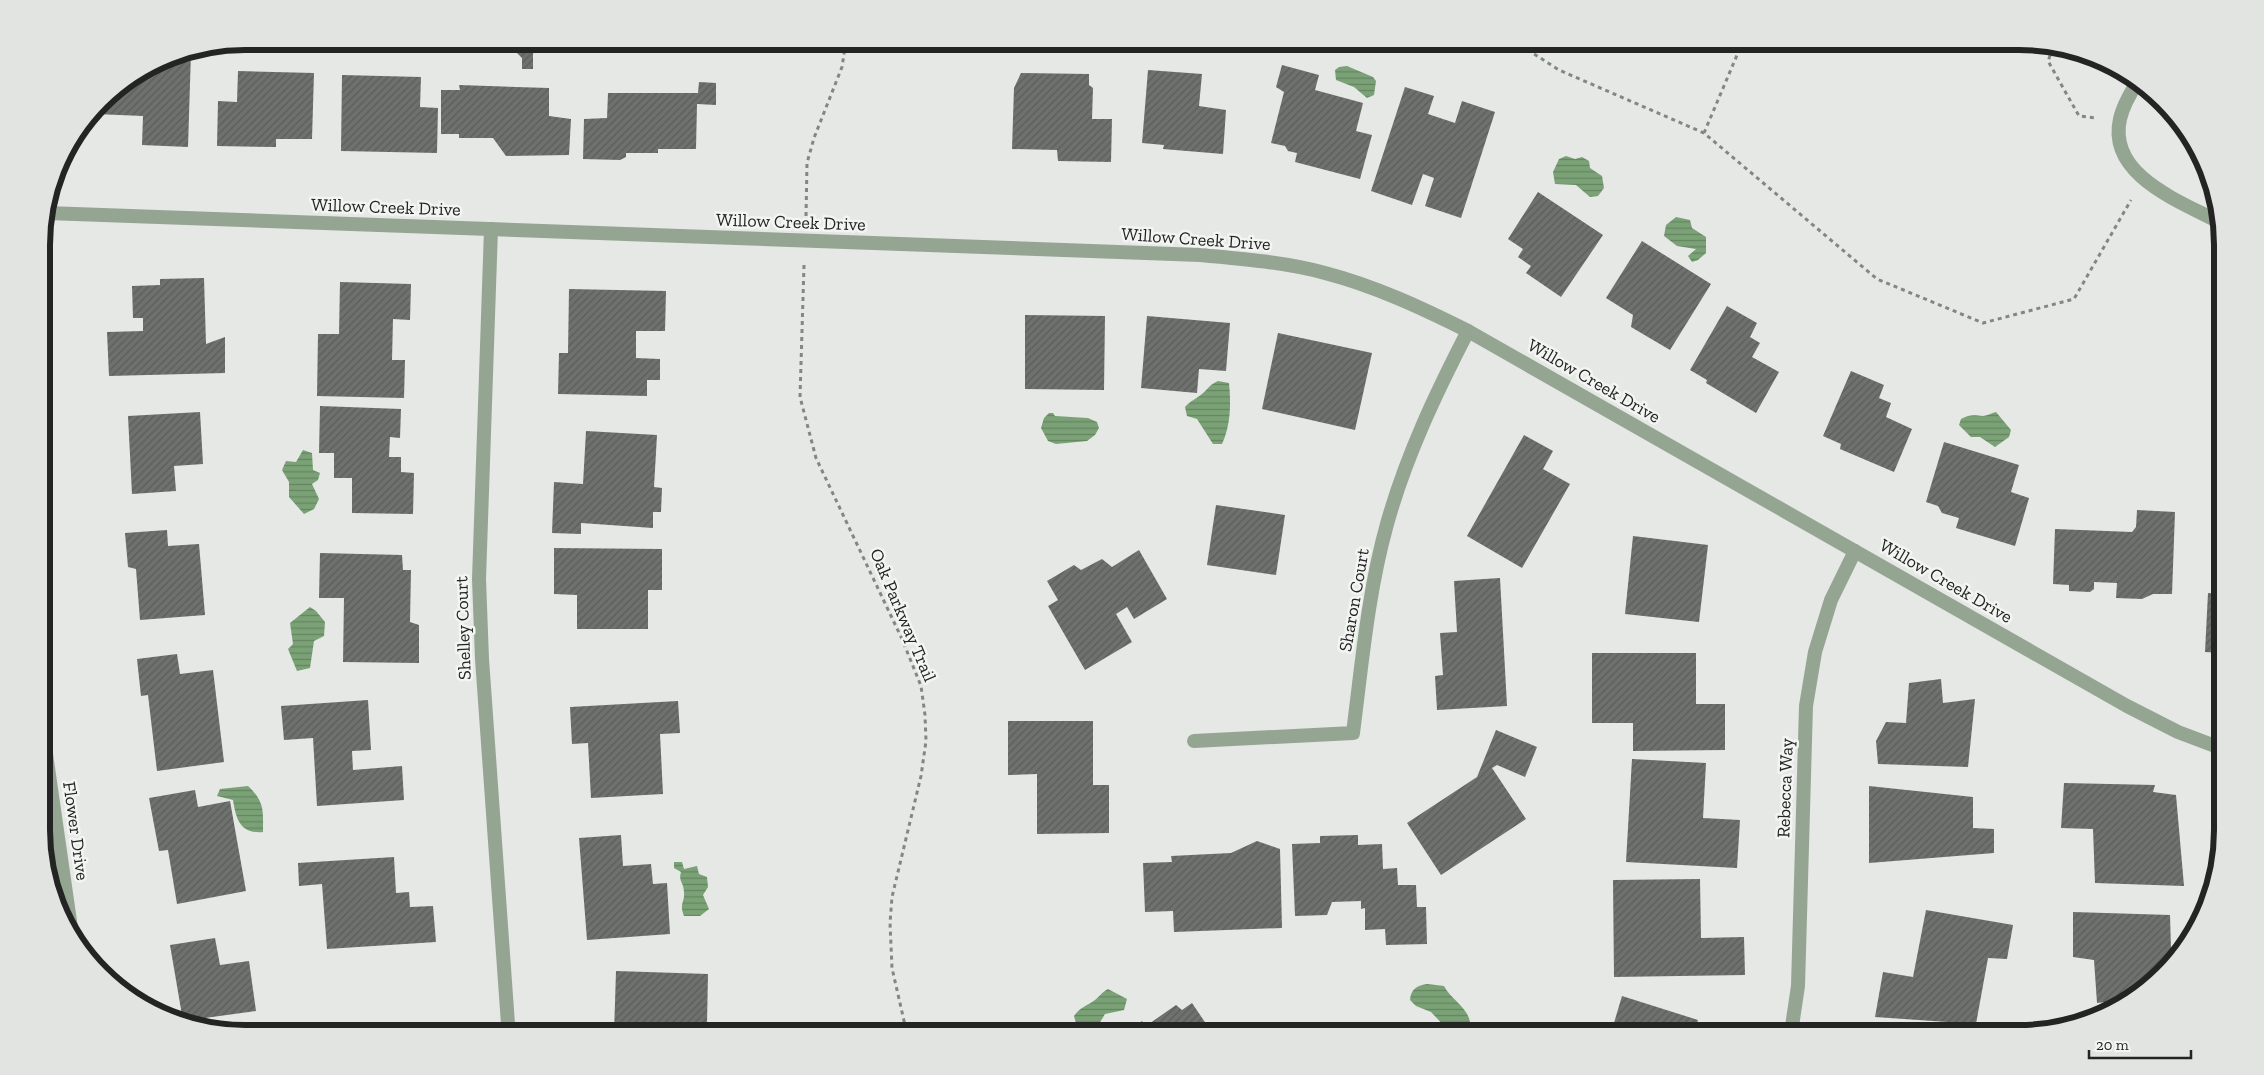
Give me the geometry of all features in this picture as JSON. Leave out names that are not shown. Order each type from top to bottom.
[{"type":"street","points":[[2135,88],[2120,120],[2121,145],[2131,168],[2143,180],[2212,218]]},
{"type":"street","name":"Willow Creek Drive","points":[[53,213],[1200,255],[1266,261],[1326,273],[1413,304],[1468,331],[2127,706],[2178,732],[2214,746]]},
{"type":"street","name":"Shelley Court","points":[[491,229],[480,579],[482,659],[508,1024]]},
{"type":"street","name":"Sharon Court","points":[[1194,741],[1353,733],[1368,611],[1387,524],[1427,411],[1468,331]]},
{"type":"street","name":"Rebecca Way","points":[[1793,1025],[1798,986],[1806,706],[1815,652],[1820,635],[1832,600],[1855,551]]},
{"type":"street","name":"Flower Drive","points":[[50,782],[69,914]]},
{"type":"path","points":[[806,202],[807,163],[814,138],[842,67],[845,50]]},
{"type":"path","points":[[1528,50],[1558,70],[1704,133],[1877,279],[1983,323],[2074,299],[2143,180]]},
{"type":"path","points":[[1704,133],[1738,50]]},
{"type":"path","points":[[2051,53],[2048,61],[2079,116],[2120,120]]},
{"type":"path","name":"Oak Parkway Trail","points":[[804,273],[800,397],[808,436],[816,458],[902,639],[921,686],[925,715],[926,741],[921,776],[892,898],[890,923],[892,968],[905,1025]]},
{"type":"shaded area","points":[[1347,66],[1373,77],[1376,81],[1374,95],[1367,98],[1354,87],[1336,80],[1335,70],[1339,67]]},
{"type":"shaded area","points":[[1566,156],[1575,159],[1582,157],[1589,161],[1590,168],[1602,176],[1604,188],[1598,196],[1590,197],[1576,185],[1555,184],[1553,172],[1559,159]]},
{"type":"shaded area","points":[[1676,217],[1690,220],[1692,228],[1706,237],[1706,253],[1698,260],[1692,262],[1688,256],[1696,249],[1677,246],[1664,236],[1666,225]]},
{"type":"shaded area","points":[[1218,381],[1229,383],[1230,414],[1222,444],[1213,444],[1197,419],[1187,416],[1185,407]]},
{"type":"shaded area","points":[[1996,412],[2011,430],[2009,437],[1995,447],[1980,437],[1971,437],[1959,425],[1961,419],[1967,416],[1984,416]]},
{"type":"shaded area","points":[[1049,413],[1053,413],[1055,416],[1088,418],[1097,422],[1099,428],[1095,435],[1087,441],[1056,444],[1048,441],[1041,428],[1044,418]]},
{"type":"shaded area","points":[[303,450],[312,453],[313,470],[320,473],[318,480],[312,484],[319,499],[314,509],[304,514],[289,497],[289,482],[282,470],[286,461],[296,462]]},
{"type":"shaded area","points":[[310,607],[325,622],[324,636],[314,641],[310,668],[297,671],[288,649],[293,644],[290,623]]},
{"type":"shaded area","points":[[248,786],[258,797],[262,807],[263,832],[249,831],[244,828],[238,819],[233,800],[217,796],[220,789]]},
{"type":"shaded area","points":[[674,862],[682,862],[684,869],[697,866],[699,874],[707,877],[708,887],[703,895],[709,909],[700,916],[684,916],[682,905],[684,892],[680,878],[681,872],[674,868]]},
{"type":"shaded area","points":[[1427,984],[1444,986],[1466,1013],[1470,1025],[1443,1025],[1431,1012],[1416,1006],[1410,1000],[1412,993],[1420,986]]},
{"type":"shaded area","points":[[1108,989],[1127,999],[1124,1010],[1105,1014],[1099,1025],[1076,1025],[1074,1016],[1076,1013]]},
{"type":"building","points":[[514,50],[534,50],[533,69],[522,69],[522,58]]},
{"type":"building","points":[[191,58],[188,147],[142,145],[143,116],[100,114],[116,98],[147,76]]},
{"type":"building","points":[[1282,65],[1319,75],[1315,90],[1363,103],[1356,131],[1372,135],[1360,179],[1295,162],[1297,153],[1288,151],[1285,146],[1271,143],[1284,92],[1276,87]]},
{"type":"building","points":[[1148,70],[1202,74],[1199,106],[1226,110],[1223,154],[1163,149],[1164,145],[1142,143]]},
{"type":"building","points":[[238,71],[314,73],[312,139],[276,139],[276,147],[217,146],[218,101],[237,102]]},
{"type":"building","points":[[1021,73],[1089,74],[1089,85],[1093,88],[1092,119],[1112,119],[1111,162],[1058,161],[1057,150],[1012,149],[1014,88]]},
{"type":"building","points":[[342,75],[421,77],[420,107],[438,108],[437,153],[341,151]]},
{"type":"building","points":[[699,82],[716,83],[716,105],[697,104],[696,149],[658,149],[658,153],[626,153],[626,157],[620,160],[583,159],[584,119],[607,118],[608,93],[698,93]]},
{"type":"building","points":[[459,85],[549,88],[549,116],[571,119],[569,155],[506,156],[493,138],[459,138],[459,134],[441,134],[441,90],[460,90]]},
{"type":"building","points":[[1405,87],[1434,96],[1428,114],[1455,123],[1462,101],[1495,112],[1461,218],[1425,206],[1434,178],[1423,174],[1412,205],[1371,191]]},
{"type":"building","points":[[1538,192],[1603,235],[1561,297],[1526,273],[1531,266],[1518,257],[1523,249],[1508,239]]},
{"type":"building","points":[[1642,241],[1711,284],[1670,350],[1631,327],[1633,315],[1606,298]]},
{"type":"building","points":[[204,278],[206,344],[225,337],[225,373],[109,376],[107,332],[143,331],[143,318],[133,318],[132,286],[160,285],[160,279]]},
{"type":"building","points":[[340,282],[411,284],[410,320],[393,319],[392,360],[405,360],[404,398],[317,396],[318,334],[339,334]]},
{"type":"building","points":[[569,289],[666,291],[665,331],[636,331],[636,358],[660,359],[660,380],[647,380],[647,396],[558,394],[559,353],[568,353]]},
{"type":"building","points":[[1727,306],[1757,323],[1750,337],[1760,343],[1752,357],[1779,372],[1756,413],[1706,383],[1707,380],[1690,370]]},
{"type":"building","points":[[1025,315],[1105,316],[1104,390],[1025,389]]},
{"type":"building","points":[[1147,316],[1230,323],[1226,371],[1199,369],[1197,393],[1141,388]]},
{"type":"building","points":[[1278,333],[1372,353],[1355,430],[1262,409]]},
{"type":"building","points":[[1851,371],[1884,385],[1879,398],[1891,403],[1886,417],[1912,429],[1894,472],[1840,449],[1841,444],[1823,436]]},
{"type":"building","points":[[320,406],[401,409],[400,438],[390,437],[389,457],[401,457],[401,472],[414,473],[413,514],[352,513],[352,478],[334,478],[334,453],[319,453]]},
{"type":"building","points":[[200,412],[203,464],[174,466],[176,491],[132,494],[128,416]]},
{"type":"building","points":[[586,431],[657,435],[654,487],[662,488],[661,512],[653,512],[653,528],[581,523],[581,534],[552,533],[554,482],[583,484]]},
{"type":"building","points":[[1524,435],[1553,451],[1543,469],[1570,484],[1522,568],[1467,536]]},
{"type":"building","points":[[1944,442],[2019,465],[2011,492],[2029,498],[2015,546],[1956,528],[1959,518],[1942,513],[1938,506],[1926,502]]},
{"type":"building","points":[[1216,505],[1285,515],[1276,575],[1207,565]]},
{"type":"building","points":[[2137,510],[2175,512],[2172,594],[2153,594],[2142,599],[2116,598],[2117,583],[2094,582],[2094,589],[2090,592],[2069,591],[2069,585],[2053,584],[2055,529],[2132,532],[2136,527]]},
{"type":"building","points":[[167,530],[168,546],[199,544],[205,615],[140,620],[136,569],[128,567],[125,533]]},
{"type":"building","points":[[1633,536],[1708,545],[1699,622],[1625,614]]},
{"type":"building","points":[[554,548],[662,549],[662,590],[648,590],[648,629],[577,629],[577,595],[554,594]]},
{"type":"building","points":[[1139,550],[1167,599],[1134,619],[1127,607],[1116,614],[1132,642],[1085,670],[1048,606],[1058,600],[1047,581],[1074,565],[1081,570],[1102,559],[1112,567]]},
{"type":"building","points":[[320,553],[402,555],[403,570],[411,570],[410,622],[419,625],[419,663],[343,662],[344,598],[319,598]]},
{"type":"building","points":[[1500,578],[1507,706],[1437,710],[1435,676],[1443,675],[1440,633],[1457,632],[1454,581]]},
{"type":"building","points":[[2208,593],[2214,593],[2214,653],[2205,652]]},
{"type":"building","points":[[1592,653],[1696,653],[1696,704],[1725,704],[1725,750],[1633,751],[1633,723],[1592,723]]},
{"type":"building","points":[[177,654],[180,674],[213,670],[224,762],[157,771],[148,695],[141,696],[137,659]]},
{"type":"building","points":[[1941,679],[1943,703],[1975,699],[1968,767],[1878,764],[1876,741],[1886,722],[1906,723],[1909,683]]},
{"type":"building","points":[[368,700],[371,750],[352,751],[353,770],[402,766],[404,800],[317,806],[313,738],[284,740],[281,706]]},
{"type":"building","points":[[678,701],[680,733],[660,734],[663,794],[591,798],[588,743],[572,744],[570,707]]},
{"type":"building","points":[[1008,721],[1093,721],[1093,785],[1109,785],[1109,833],[1037,834],[1037,774],[1008,775]]},
{"type":"building","points":[[1496,730],[1537,747],[1525,777],[1497,765],[1492,768],[1526,819],[1441,875],[1407,823],[1477,777]]},
{"type":"building","points":[[1632,759],[1706,763],[1703,818],[1740,820],[1737,868],[1626,862]]},
{"type":"building","points":[[2064,783],[2155,785],[2153,792],[2176,795],[2184,886],[2095,883],[2093,829],[2061,828]]},
{"type":"building","points":[[1869,786],[1973,797],[1973,828],[1994,829],[1994,853],[1869,863]]},
{"type":"building","points":[[195,790],[198,807],[230,801],[246,891],[177,904],[168,850],[159,851],[149,798]]},
{"type":"building","points":[[621,835],[623,866],[651,864],[653,884],[667,883],[670,934],[587,940],[579,838]]},
{"type":"building","points":[[1358,835],[1358,845],[1382,844],[1383,869],[1397,868],[1398,885],[1416,885],[1417,907],[1426,907],[1427,944],[1386,945],[1385,929],[1365,930],[1365,908],[1361,909],[1361,901],[1332,902],[1327,915],[1295,916],[1292,844],[1320,843],[1320,836]]},
{"type":"building","points":[[1257,841],[1280,849],[1282,928],[1174,932],[1173,911],[1145,912],[1143,863],[1172,862],[1171,856],[1231,853]]},
{"type":"building","points":[[394,857],[396,893],[409,892],[410,907],[433,906],[436,942],[327,949],[322,884],[299,886],[298,863]]},
{"type":"building","points":[[1700,879],[1701,938],[1744,937],[1745,975],[1614,977],[1613,880]]},
{"type":"building","points":[[1926,910],[2013,925],[2007,959],[1988,958],[1976,1024],[1875,1017],[1883,972],[1913,977]]},
{"type":"building","points":[[2073,912],[2170,915],[2171,949],[2174,950],[2148,977],[2112,1001],[2097,1003],[2094,960],[2073,957]]},
{"type":"building","points":[[215,938],[220,965],[249,961],[256,1011],[199,1019],[182,1015],[170,945]]},
{"type":"building","points":[[616,971],[708,974],[707,1024],[614,1025]]},
{"type":"building","points":[[1622,996],[1698,1020],[1696,1025],[1613,1025]]},
{"type":"building","points":[[1192,1003],[1207,1025],[1147,1025],[1176,1005],[1182,1010]]},
{"type":"building","points":[[1142,1021],[1145,1025],[1136,1025]]}]
